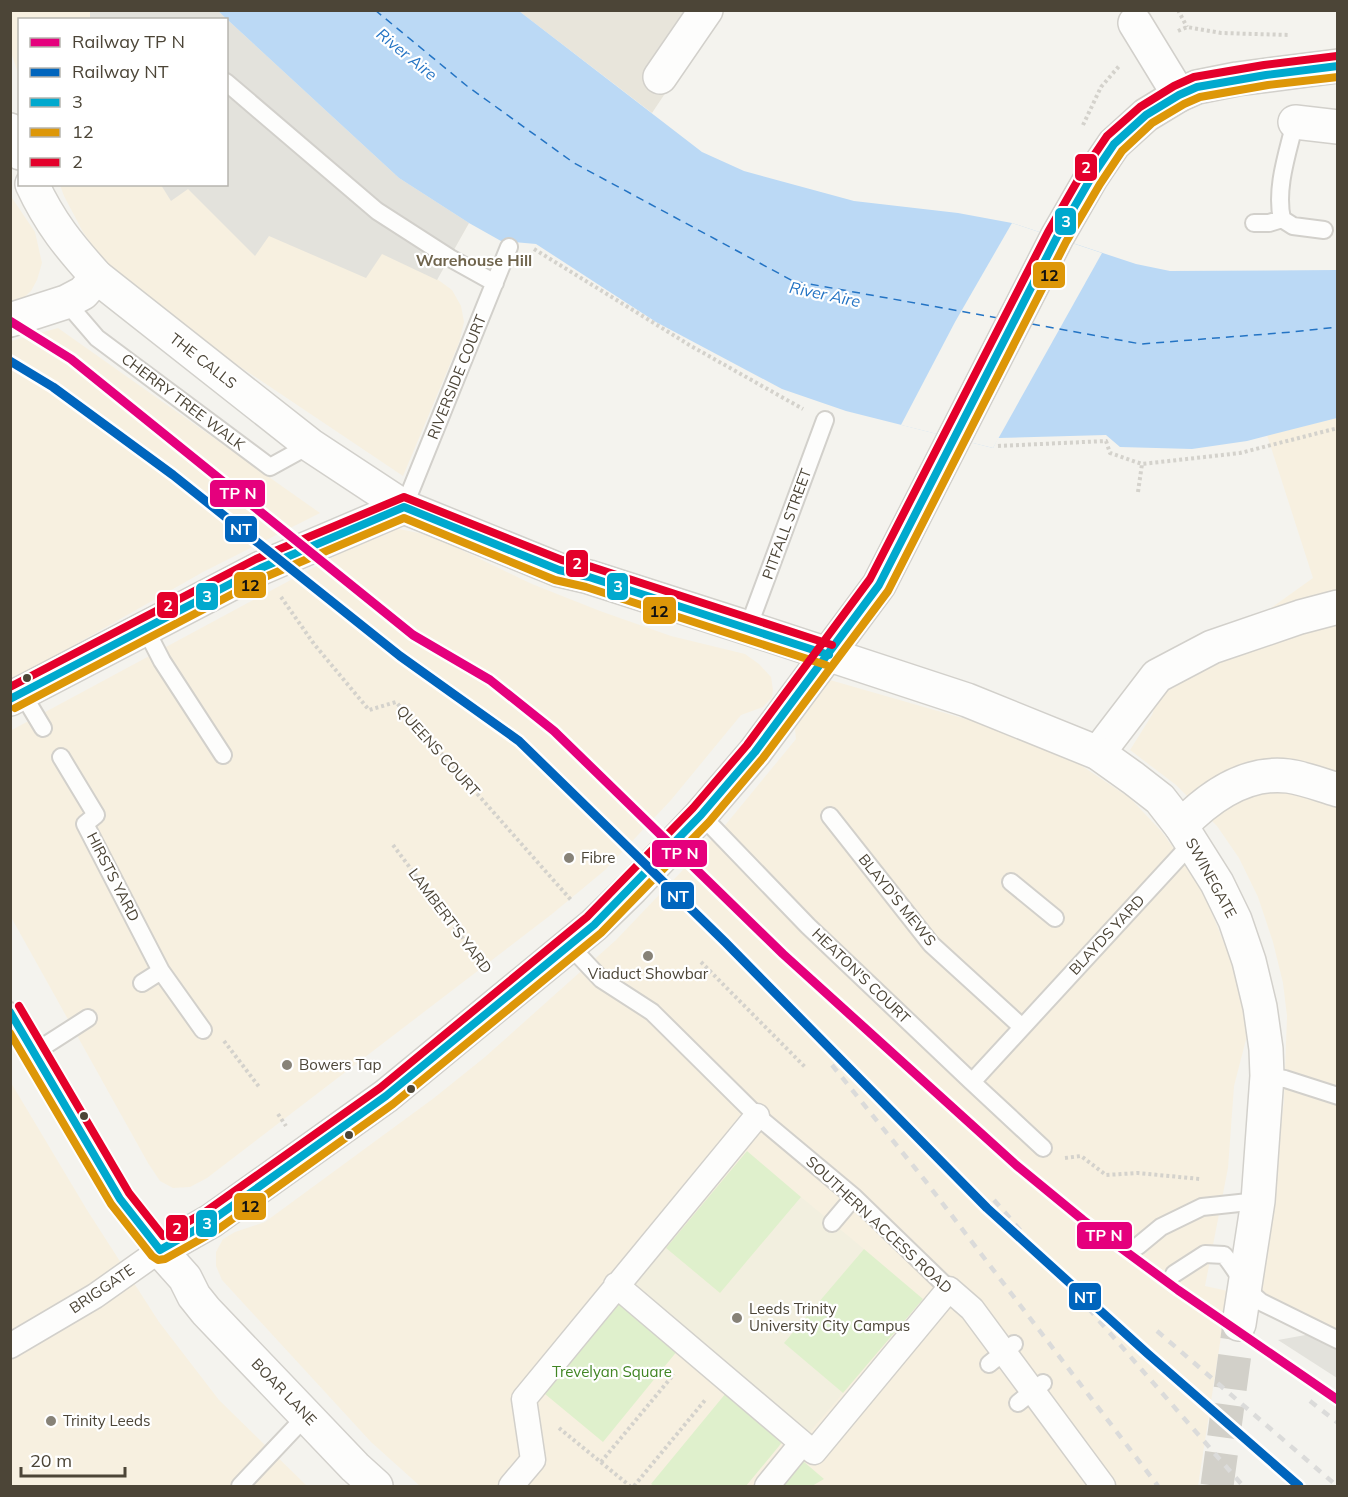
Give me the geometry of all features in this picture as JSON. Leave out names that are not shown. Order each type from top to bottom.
[{"type":"street","points":[[660,77],[706,10]]},
{"type":"street","points":[[1133,15],[1179,94]]},
{"type":"street","name":"BRIGGATE","points":[[10,1346],[95,1296],[160,1250],[211,1221],[386,1096],[582,935],[632,888],[701,815],[755,752],[879,585],[1069,218],[1091,178],[1114,144],[1146,115],[1179,94],[1197,87],[1238,79],[1338,66]]},
{"type":"street","points":[[1295,122],[1338,127]]},
{"type":"street","points":[[10,130],[18,148]]},
{"type":"street","name":"THE CALLS","points":[[33,186],[45,213],[69,247],[97,277],[310,445],[404,507],[559,570],[589,577],[748,628]]},
{"type":"street","points":[[10,320],[66,302],[83,293],[97,277]]},
{"type":"street","points":[[16,696],[261,568],[404,507]]},
{"type":"street","points":[[1098,753],[1157,676],[1212,647],[1300,617],[1338,607]]},
{"type":"street","name":"SWINEGATE","points":[[748,628],[967,700],[1098,753],[1160,800],[1186,835],[1217,883],[1235,920],[1249,961],[1260,1007],[1266,1049],[1267,1076],[1258,1201],[1247,1306]]},
{"type":"street","points":[[1186,835],[1194,813],[1236,784],[1259,776],[1288,776],[1338,790]]},
{"type":"street","points":[[511,1486],[533,1461],[524,1399],[757,1116]]},
{"type":"street","name":"BOAR LANE","points":[[160,1250],[185,1278],[194,1296],[306,1416],[376,1486]]},
{"type":"street","points":[[616,1285],[711,1360],[814,1452],[949,1289]]},
{"type":"street","name":"SOUTHERN ACCESS ROAD","points":[[949,1289],[972,1309],[1002,1353],[1103,1486]]},
{"type":"street","points":[[767,1486],[802,1443]]},
{"type":"lane","points":[[228,84],[377,211],[450,258],[495,283]]},
{"type":"lane","points":[[1295,122],[1282,183],[1279,206],[1282,219],[1293,226],[1324,230]]},
{"type":"lane","points":[[1254,223],[1269,223],[1282,219]]},
{"type":"lane","name":"RIVERSIDE COURT","points":[[404,507],[509,248]]},
{"type":"lane","name":"CHERRY TREE WALK","points":[[66,302],[97,338],[270,467],[310,445]]},
{"type":"lane","name":"PITFALL STREET","points":[[748,628],[825,420]]},
{"type":"lane","points":[[145,628],[162,661],[223,755]]},
{"type":"lane","points":[[16,696],[43,728]]},
{"type":"lane","name":"HIRSTS YARD","points":[[60,757],[96,815],[85,824],[161,971],[203,1030]]},
{"type":"lane","name":"HEATON'S COURT","points":[[701,815],[808,926],[1043,1148]]},
{"type":"lane","name":"BLAYD'S MEWS","points":[[830,816],[931,944],[1022,1027]]},
{"type":"lane","name":"BLAYDS YARD","points":[[1022,1027],[1088,945],[1186,835]]},
{"type":"lane","points":[[1011,882],[1055,918]]},
{"type":"lane","name":"SOUTHERN ACCESS ROAD","points":[[582,935],[601,979],[652,1012],[757,1116],[854,1197],[949,1289]]},
{"type":"lane","points":[[142,983],[161,971]]},
{"type":"lane","points":[[35,1052],[88,1018]]},
{"type":"lane","points":[[13,1022],[35,1052],[120,1199],[160,1250]]},
{"type":"lane","points":[[972,1082],[1022,1027]]},
{"type":"lane","points":[[1267,1076],[1285,1079],[1338,1096]]},
{"type":"lane","points":[[832,1222],[854,1197]]},
{"type":"lane","points":[[1138,1246],[1161,1227],[1202,1208],[1258,1201]]},
{"type":"lane","points":[[1173,1274],[1204,1254],[1224,1255],[1235,1268],[1247,1306],[1338,1340]]},
{"type":"lane","points":[[240,1486],[306,1416]]},
{"type":"path","points":[[1178,10],[1187,27],[1221,33],[1266,35]]},
{"type":"path","points":[[509,248],[534,249],[691,346],[825,420]]},
{"type":"path","points":[[998,446],[1106,441],[1110,453],[1142,464],[1240,453],[1338,429]]},
{"type":"path","points":[[1138,492],[1142,464]]},
{"type":"path","name":"QUEENS COURT","points":[[261,568],[314,644],[369,710],[396,702],[582,935]]},
{"type":"path","name":"LAMBERT'S YARD","points":[[393,845],[506,998]]},
{"type":"path","points":[[701,962],[805,1067]]},
{"type":"path","points":[[203,1030],[215,1031],[260,1088]]},
{"type":"path","points":[[1062,1158],[1081,1156],[1106,1175],[1138,1173],[1203,1179]]},
{"type":"path","points":[[601,1462],[680,1367]]},
{"type":"path","points":[[524,1399],[632,1486],[711,1393]]},
{"type":"shaded area","points":[[11,11],[218,11],[226,18],[18,18],[18,73],[11,52]]},
{"type":"shaded area","points":[[90,11],[218,11],[226,18],[90,18]]},
{"type":"shaded area","points":[[519,11],[720,11],[652,113]]},
{"type":"shaded area","points":[[228,20],[399,178],[469,223],[437,279],[452,290],[461,306],[464,322],[459,343],[403,476],[166,317],[104,262],[83,232],[60,186],[228,186]]},
{"type":"shaded area","points":[[228,20],[399,178],[469,223],[437,280],[382,254],[366,278],[269,236],[255,256],[188,189],[171,201],[162,186],[228,186]]},
{"type":"shaded area","points":[[10,195],[35,232],[42,263],[31,291],[10,310]]},
{"type":"shaded area","points":[[58,328],[320,513],[203,572],[11,681],[11,341]]},
{"type":"shaded area","points":[[1337,418],[1337,1347],[1261,1302],[1284,1100],[1287,1016],[1283,983],[1273,942],[1258,897],[1239,858],[1217,826],[1176,785],[1130,750],[1152,715],[1162,686],[1313,578],[1267,435]]},
{"type":"shaded area","points":[[389,527],[419,533],[445,542],[532,584],[600,611],[671,636],[745,654],[771,677],[772,697],[763,707],[741,715],[671,800],[605,870],[552,914],[207,1178],[190,1187],[173,1188],[160,1181],[148,1163],[11,917],[10,731]]},
{"type":"shaded area","points":[[830,680],[1004,730],[1073,760],[1130,798],[1162,832],[1202,888],[1240,983],[1250,1024],[1234,1086],[1228,1168],[1205,1286],[1228,1291],[1198,1486],[420,1486],[371,1442],[222,1280],[216,1266],[216,1252],[223,1239],[235,1232],[265,1222],[434,1098],[485,1057],[616,940],[722,829],[796,739],[794,719]]},
{"type":"shaded area","points":[[10,1081],[87,1210],[159,1322],[219,1400],[307,1486],[11,1486]]},
{"type":"shaded area","name":"Leeds Trinity University City Campus","points":[[801,1197],[864,1249],[785,1343],[843,1393],[807,1435],[632,1288],[666,1248],[720,1293]]},
{"type":"shaded area","points":[[1311,1334],[1337,1349],[1337,1378],[1278,1340]]},
{"type":"green space","points":[[747,1151],[801,1197],[720,1293],[666,1248]]},
{"type":"green space","points":[[864,1249],[923,1299],[843,1393],[784,1343]]},
{"type":"green space","name":"Trevelyan Square","points":[[620,1303],[678,1350],[603,1442],[545,1394]]},
{"type":"green space","points":[[726,1393],[784,1440],[746,1486],[654,1486],[651,1484]]},
{"type":"green space","points":[[803,1461],[824,1479],[812,1486],[783,1486]]},
{"type":"water","name":"River Aire","points":[[218,11],[519,11],[702,152],[744,171],[854,201],[958,213],[1012,223],[1136,264],[1170,271],[1337,270],[1337,418],[1247,441],[1192,449],[1120,447],[1106,435],[998,438],[993,448],[846,411],[782,389],[656,322],[536,244],[501,241],[399,178]]},
{"type":"pier","points":[[1012,223],[1102,253],[993,448],[901,425],[955,322]]},
{"type":"ferry route","points":[[375,10],[467,86],[574,163],[793,281],[998,318]]},
{"type":"ferry route","points":[[1032,324],[1141,344],[1338,327]]},
{"type":"tunnel","points":[[1217,1486],[1239,1324]]},
{"type":"railway","points":[[832,1065],[927,1183],[1158,1486]]},
{"type":"railway","points":[[994,1200],[1243,1486]]},
{"type":"railway","points":[[1157,1331],[1337,1486]]},
{"type":"railway","points":[[1310,1401],[1338,1423]]},
{"type":"transit line","name":"2","points":[[19,1006],[129,1193],[163,1236],[205,1212],[380,1088],[587,917],[693,808],[747,745],[870,579],[1048,232],[1082,173],[1107,136],[1140,107],[1174,86],[1194,77],[1337,56]]},
{"type":"transit line","name":"3","points":[[10,1012],[120,1199],[160,1250],[211,1221],[386,1096],[594,925],[701,815],[755,752],[879,585],[1057,237],[1091,178],[1114,144],[1146,115],[1197,87],[1338,66]]},
{"type":"transit line","name":"12","points":[[10,1033],[111,1204],[152,1256],[158,1260],[165,1259],[217,1230],[393,1104],[601,933],[709,822],[763,758],[888,591],[1066,242],[1122,151],[1152,123],[1200,97],[1268,85],[1338,77]]},
{"type":"transit line","points":[[10,321],[71,359],[413,635],[490,680],[554,731],[783,954],[1016,1165],[1083,1220],[1178,1290],[1338,1400]]},
{"type":"transit line","name":"2","points":[[10,687],[256,559],[404,497],[562,560],[592,567],[832,645]]},
{"type":"transit line","name":"3","points":[[10,699],[261,568],[404,507],[559,570],[589,577],[829,655]]},
{"type":"transit line","name":"12","points":[[15,708],[265,577],[404,518],[555,580],[586,587],[826,665]]},
{"type":"rail line","name":"NT","points":[[10,361],[53,387],[173,475],[400,656],[519,741],[725,942],[987,1208],[1148,1354],[1299,1486]]},
{"type":"place","name":"Fibre","points":[[569,858]]},
{"type":"place","name":"Viaduct Showbar","points":[[648,956]]},
{"type":"place","name":"Bowers Tap","points":[[287,1065]]},
{"type":"place","name":"Leeds Trinity University City Campus","points":[[737,1318]]},
{"type":"place","name":"Trinity Leeds","points":[[51,1421]]},
{"type":"district","name":"Warehouse Hill","points":[[474,260]]}]
